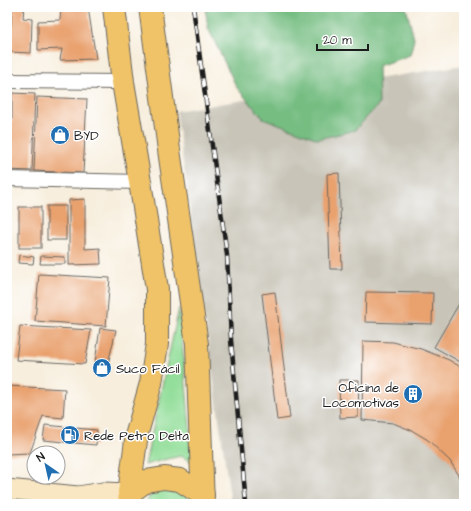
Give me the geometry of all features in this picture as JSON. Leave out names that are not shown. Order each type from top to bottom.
[{"type":"main road","points":[[114,7],[123,82],[157,290],[157,344],[151,383],[136,433],[130,498]]},
{"type":"main road","points":[[150,7],[197,344],[203,500]]},
{"type":"main road","points":[[130,498],[146,481],[164,478],[180,480],[203,500]]},
{"type":"street","points":[[7,81],[123,82]]},
{"type":"street","points":[[7,179],[140,182]]},
{"type":"street","points":[[7,489],[78,496],[103,492],[130,498]]},
{"type":"shaded area","points":[[464,65],[464,504],[231,504],[176,111]]},
{"type":"green space","points":[[205,7],[406,7],[414,39],[410,55],[378,66],[379,104],[355,130],[318,139],[263,118],[237,88],[208,28]]},
{"type":"green space","points":[[179,308],[193,462],[181,456],[145,465]]},
{"type":"green space","points":[[160,487],[178,487],[195,504],[146,504],[152,494]]},
{"type":"building","points":[[12,7],[24,7],[23,18],[32,19],[31,53],[7,52],[7,25],[11,26]]},
{"type":"building","points":[[61,7],[88,7],[96,59],[60,60],[62,49],[38,50],[38,21],[60,20]]},
{"type":"building","points":[[12,93],[35,94],[32,171],[7,170],[8,121],[12,121]]},
{"type":"building","name":"BYD","points":[[37,97],[87,99],[83,173],[34,171]]},
{"type":"building","points":[[339,173],[342,269],[330,269],[327,174]]},
{"type":"building","points":[[85,199],[85,249],[100,248],[101,264],[69,265],[69,200]]},
{"type":"building","points":[[47,206],[66,206],[66,240],[47,240]]},
{"type":"building","points":[[19,207],[41,207],[41,248],[19,248]]},
{"type":"building","points":[[19,255],[34,257],[33,264],[18,263]]},
{"type":"building","points":[[41,256],[65,257],[65,264],[40,264]]},
{"type":"building","points":[[39,274],[110,278],[106,326],[35,321]]},
{"type":"building","points":[[275,292],[290,418],[277,420],[262,294]]},
{"type":"building","points":[[366,292],[433,293],[432,324],[365,322]]},
{"type":"building","points":[[460,302],[464,304],[464,364],[434,347]]},
{"type":"building","points":[[7,321],[10,321],[9,343],[7,342]]},
{"type":"building","points":[[20,326],[91,330],[85,364],[16,360]]},
{"type":"building","points":[[100,328],[116,330],[108,364],[95,362]]},
{"type":"building","name":"Oficina de Locomotivas","points":[[363,341],[393,342],[421,349],[449,360],[464,369],[464,486],[450,461],[428,440],[413,431],[393,423],[362,420]]},
{"type":"building","points":[[339,380],[359,380],[358,417],[340,418]]},
{"type":"building","points":[[7,386],[65,389],[63,418],[43,416],[33,445],[26,445],[26,453],[7,454]]},
{"type":"building","name":"Rede Petro Delta","points":[[45,425],[97,430],[96,445],[43,440]]},
{"type":"railway","points":[[193,7],[227,255],[231,340],[246,504]]},
{"type":"place","name":"BYD","points":[[60,135]]},
{"type":"place","name":"Suco Fácil","points":[[102,368]]},
{"type":"place","name":"Oficina de Locomotivas","points":[[413,394]]},
{"type":"place","name":"Rede Petro Delta","points":[[70,435]]}]
